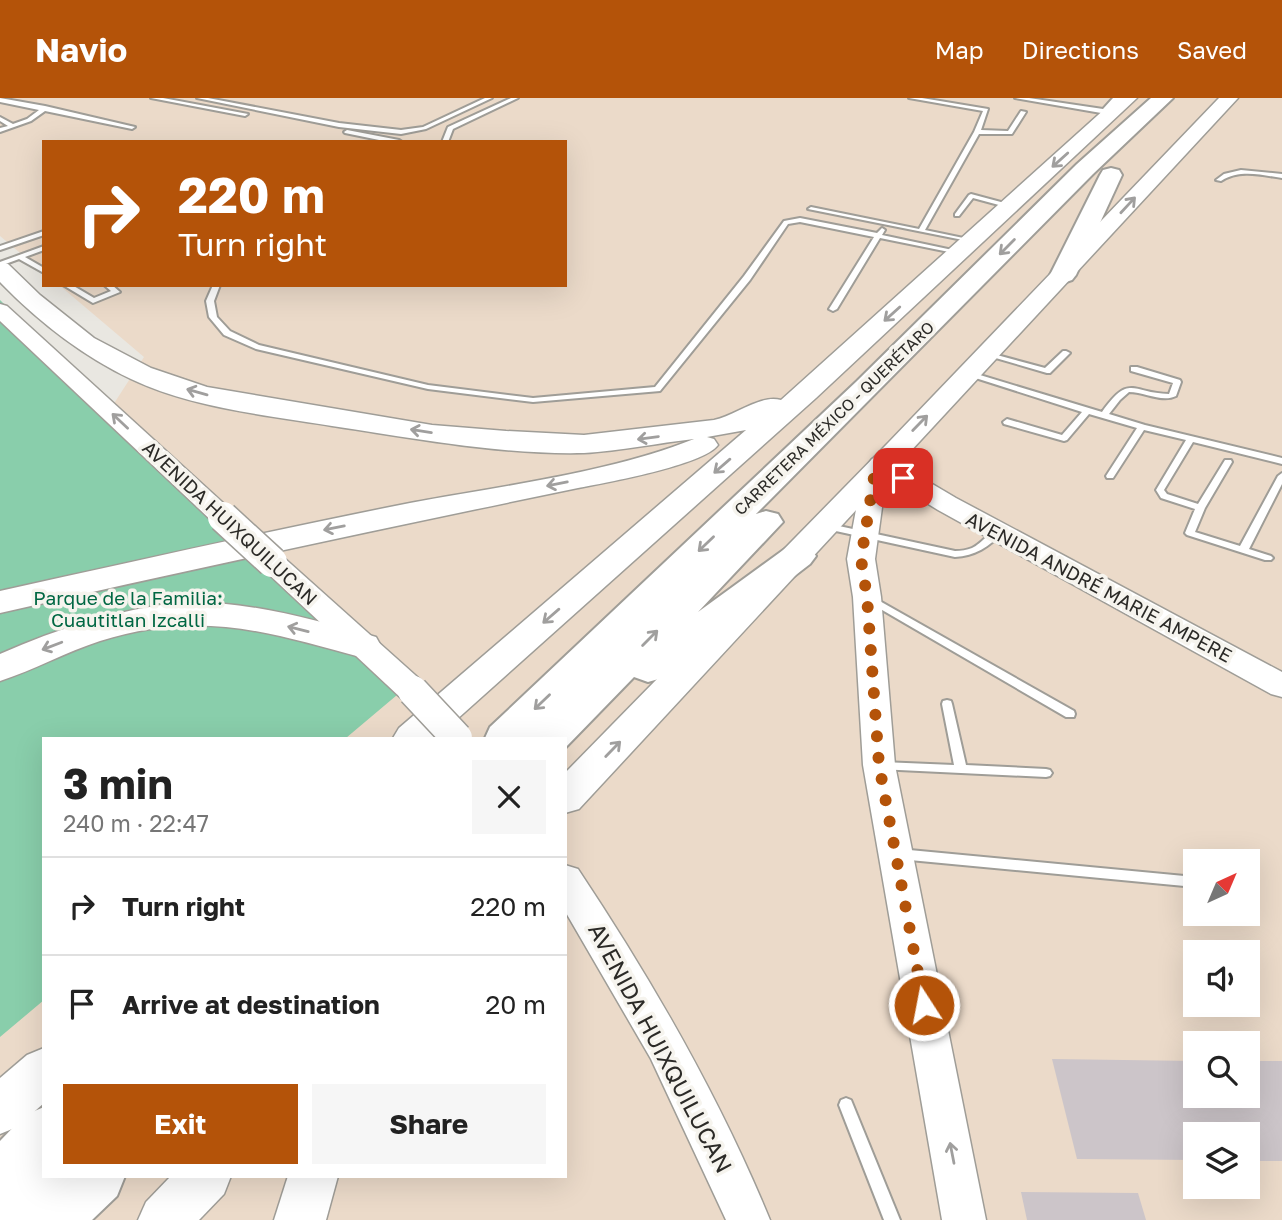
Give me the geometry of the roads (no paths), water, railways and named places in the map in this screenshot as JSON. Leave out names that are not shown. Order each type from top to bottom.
[{"type":"highway","points":[[1112,109],[1145,98]]},
{"type":"highway","name":"CARRETERA MÉXICO - QUERÉTARO","points":[[506,737],[867,387],[1085,169],[1163,98]]},
{"type":"highway","name":"CARRETERA MÉXICO - QUERÉTARO","points":[[553,737],[1190,98]]},
{"type":"highway","points":[[1063,275],[1111,175]]},
{"type":"highway","points":[[553,737],[798,556]]},
{"type":"highway","points":[[0,1182],[42,1136]]},
{"type":"highway","points":[[6,1220],[49,1178]]},
{"type":"highway","points":[[51,1220],[95,1178]]},
{"type":"main road","points":[[567,796],[798,556],[1229,98]]},
{"type":"main road","points":[[413,737],[806,392],[1112,109]]},
{"type":"main road","points":[[7,267],[31,300],[85,343],[142,374],[201,394],[420,431],[506,440],[584,444],[635,440],[736,424]]},
{"type":"main road","points":[[7,267],[32,339]]},
{"type":"main road","name":"AVENIDA HUIXQUILUCAN","points":[[0,310],[413,691],[456,737]]},
{"type":"main road","points":[[0,602],[309,533],[615,472],[677,456],[707,444],[736,424],[806,392]]},
{"type":"main road","points":[[878,468],[861,559],[867,597],[879,765],[964,1220]]},
{"type":"main road","name":"AVENIDA ANDRÉ MARIE AMPERE","points":[[878,468],[1282,686]]},
{"type":"main road","points":[[0,668],[79,635],[158,617],[196,614],[244,616],[364,646]]},
{"type":"main road","name":"AVENIDA HUIXQUILUCAN","points":[[571,888],[623,972],[669,1055],[708,1130],[748,1220]]},
{"type":"main road","points":[[0,1110],[42,1073]]},
{"type":"main road","points":[[164,1220],[204,1178]]},
{"type":"main road","points":[[300,1220],[312,1178]]},
{"type":"lane","points":[[154,98],[388,140]]},
{"type":"lane","points":[[200,98],[339,125],[401,132],[424,128],[489,98]]},
{"type":"lane","points":[[446,140],[450,128],[515,98]]},
{"type":"lane","points":[[912,98],[986,110],[977,132],[922,232]]},
{"type":"lane","points":[[1018,98],[1112,109]]},
{"type":"lane","points":[[0,100],[132,127]]},
{"type":"lane","points":[[0,131],[29,120],[45,108]]},
{"type":"lane","points":[[977,132],[1010,133],[1023,112]]},
{"type":"lane","points":[[0,119],[13,126]]},
{"type":"lane","points":[[1219,180],[1228,172],[1236,171],[1282,176]]},
{"type":"lane","points":[[957,215],[971,196],[1010,206]]},
{"type":"lane","points":[[811,209],[922,232],[965,247]]},
{"type":"lane","points":[[216,287],[211,301],[213,317],[227,333],[256,347],[428,387],[533,400],[565,399],[657,389],[747,278],[786,222],[800,220],[965,247]]},
{"type":"lane","points":[[833,309],[886,224]]},
{"type":"lane","points":[[0,248],[42,234]]},
{"type":"lane","points":[[7,267],[42,249]]},
{"type":"lane","points":[[7,267],[42,269]]},
{"type":"lane","points":[[69,287],[93,301],[116,292],[110,287]]},
{"type":"lane","points":[[977,364],[1047,371],[1066,353]]},
{"type":"lane","points":[[977,364],[1087,411],[1142,428],[1282,461]]},
{"type":"lane","points":[[1104,416],[1128,390],[1160,397],[1172,396],[1177,382],[1133,369]]},
{"type":"lane","points":[[1007,422],[1064,438],[1087,411]]},
{"type":"lane","points":[[1110,476],[1142,428]]},
{"type":"lane","points":[[1189,440],[1160,493],[1200,508]]},
{"type":"lane","points":[[1228,462],[1200,508],[1189,533],[1268,558]]},
{"type":"lane","points":[[1243,550],[1282,476]]},
{"type":"lane","points":[[825,526],[955,554],[970,554],[979,550],[998,531]]},
{"type":"lane","points":[[867,597],[1070,714]]},
{"type":"lane","points":[[947,704],[961,769]]},
{"type":"lane","points":[[879,765],[1046,773]]},
{"type":"lane","points":[[896,854],[1183,881]]},
{"type":"lane","points":[[846,1105],[892,1220]]},
{"type":"park label","name":"Parque de la Familia: Cuautitlan Izcalli","points":[[128,609]]}]
